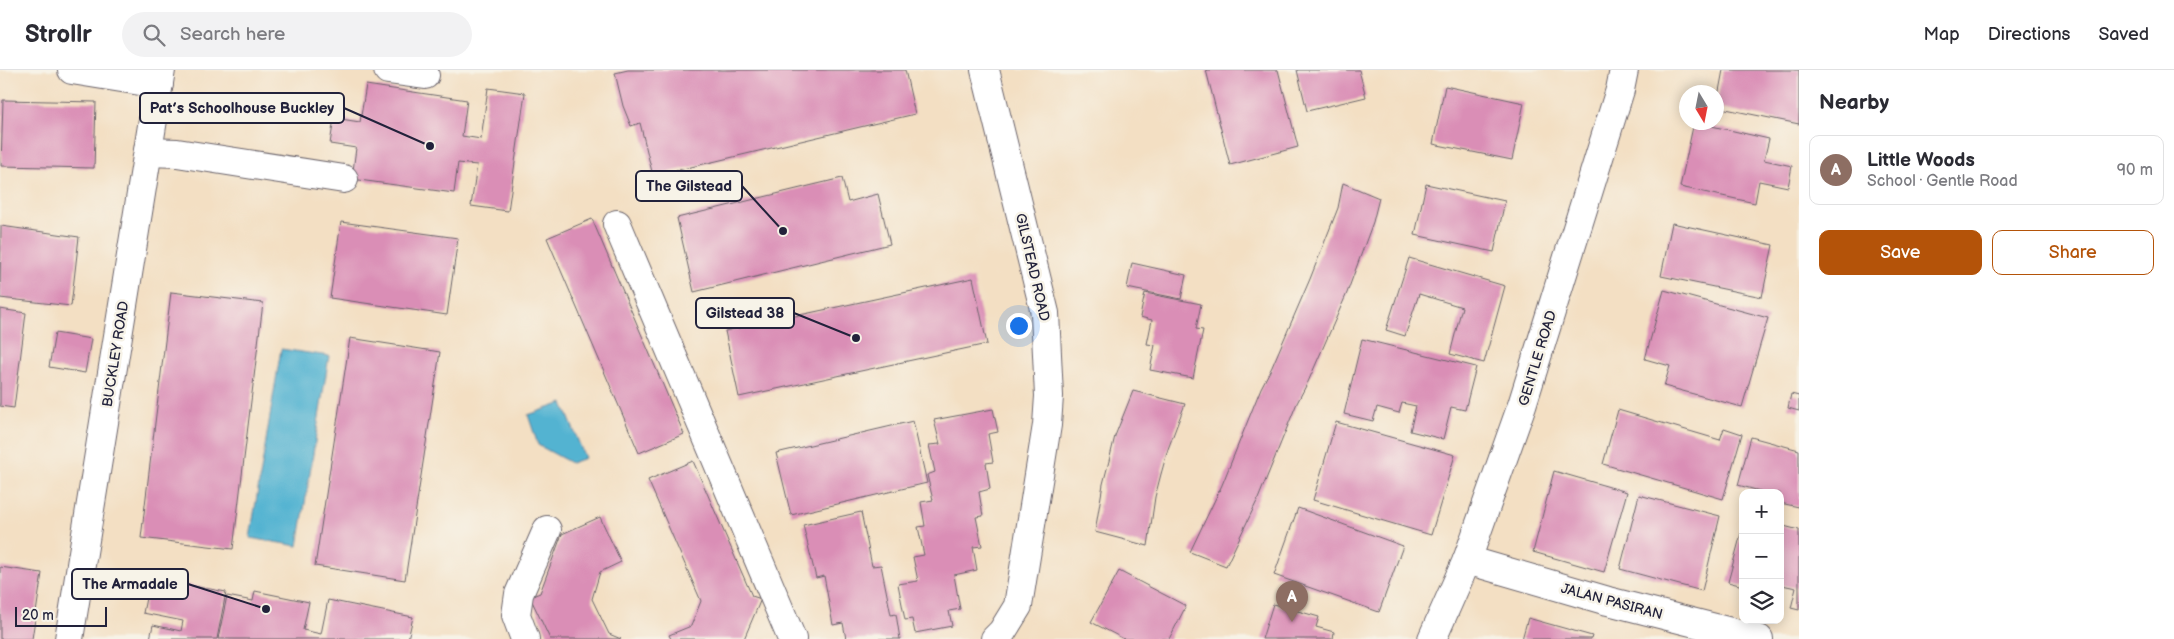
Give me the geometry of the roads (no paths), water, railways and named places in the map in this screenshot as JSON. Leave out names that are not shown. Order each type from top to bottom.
[{"type":"street","points":[[72,70],[160,77]]},
{"type":"street","points":[[388,70],[425,75]]},
{"type":"street","name":"GILSTEAD ROAD","points":[[985,70],[1045,313],[1050,396],[1018,606],[1002,632],[995,639]]},
{"type":"street","name":"GENTLE ROAD","points":[[1432,639],[1467,560],[1522,406],[1620,90],[1624,70]]},
{"type":"street","name":"BUCKLEY ROAD","points":[[69,639],[160,77]]},
{"type":"street","points":[[148,152],[178,153],[344,179]]},
{"type":"street","points":[[616,224],[792,639]]},
{"type":"street","points":[[525,639],[516,615],[519,594],[546,530]]},
{"type":"street","name":"JALAN PASIRAN","points":[[1467,560],[1608,601],[1759,639]]},
{"type":"water","points":[[281,349],[329,356],[298,546],[250,538]]},
{"type":"water","points":[[563,403],[585,458],[571,463],[538,445],[528,415]]},
{"type":"place","name":"Pat’s Schoolhouse Buckley","points":[[430,146]]},
{"type":"place","name":"The Gilstead","points":[[783,231]]},
{"type":"place","name":"Gilstead 38","points":[[856,338]]},
{"type":"place","name":"The Armadale","points":[[266,609]]},
{"type":"place","name":"Little Woods","points":[[1292,622]]}]
